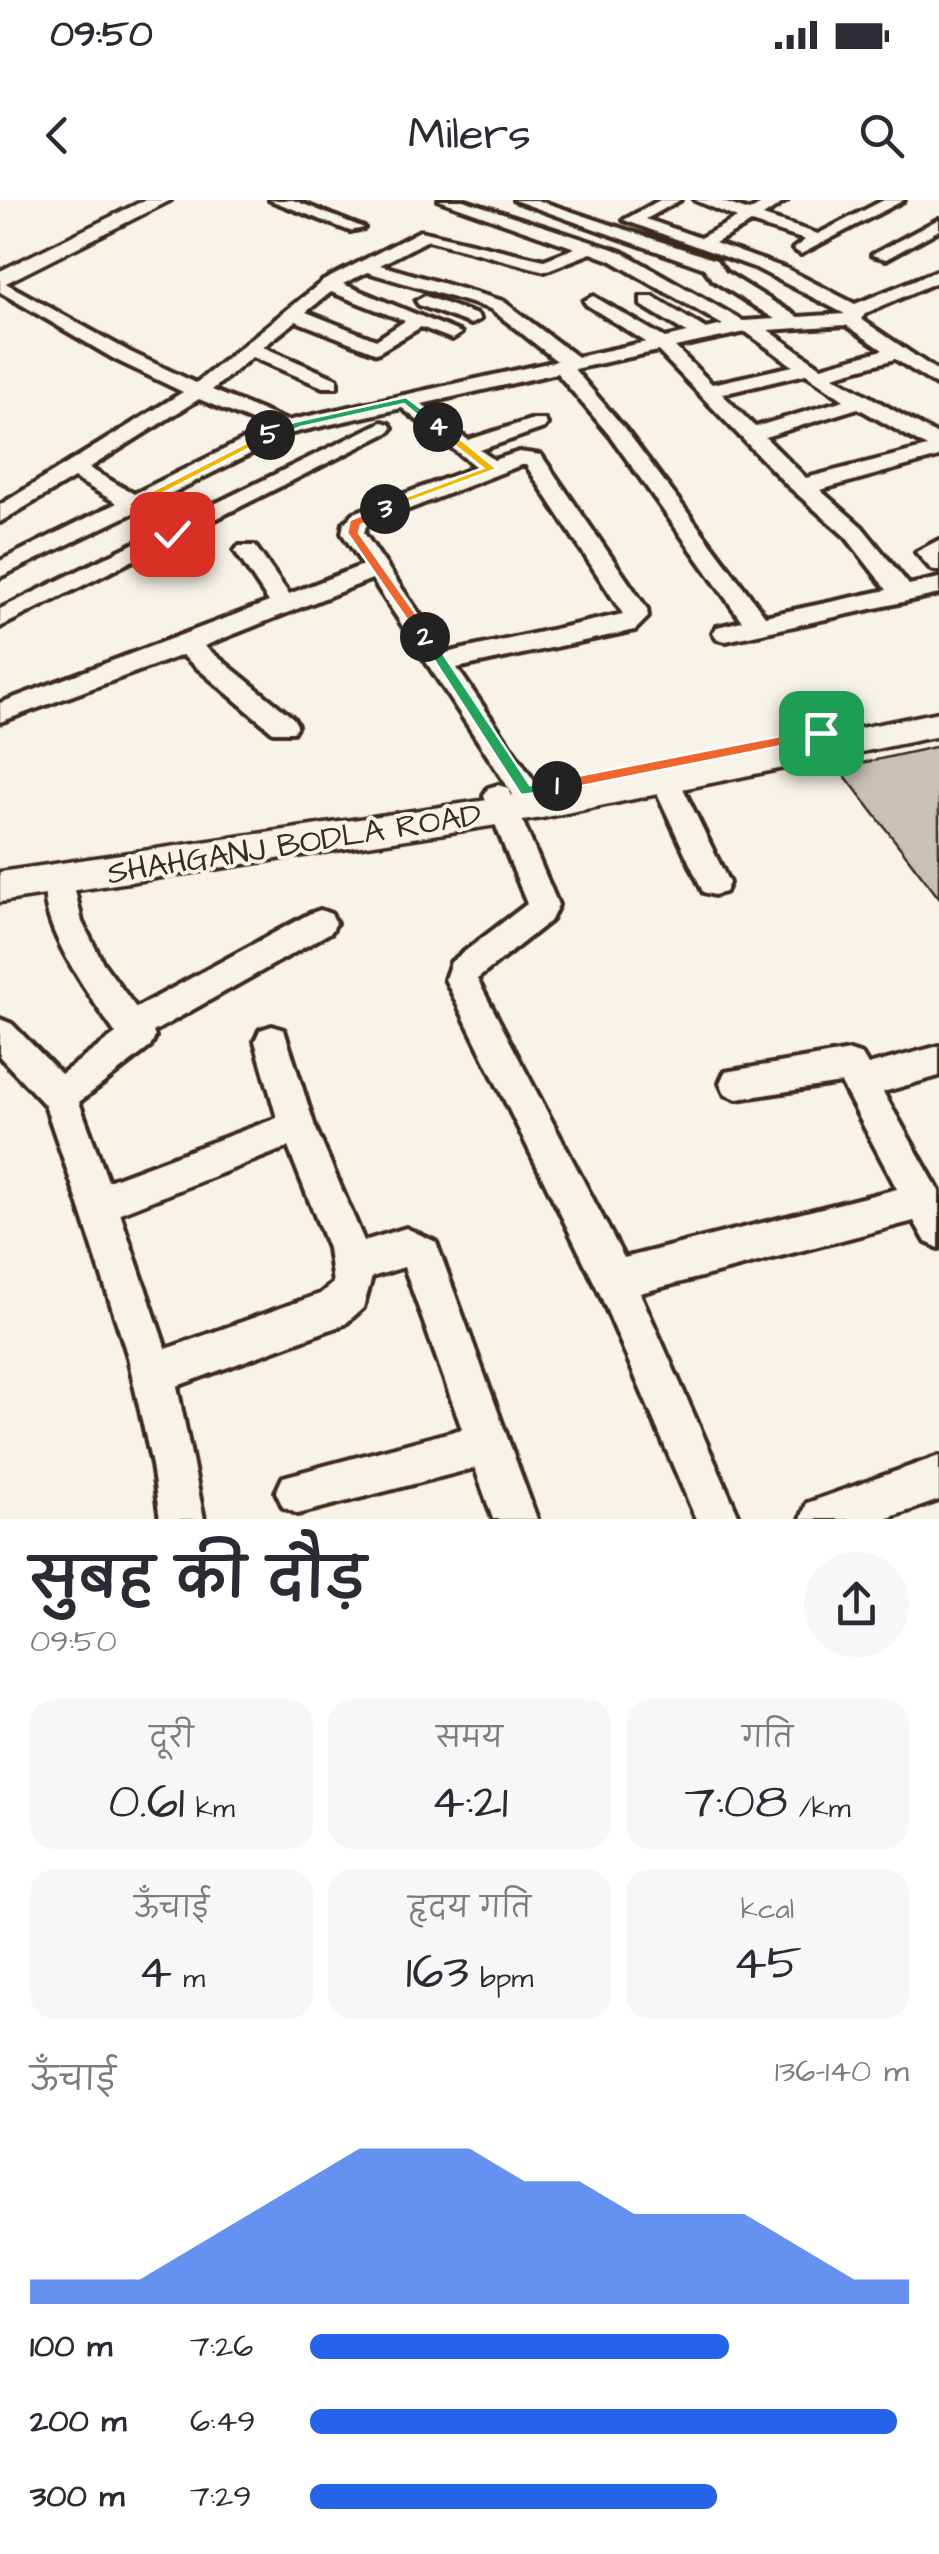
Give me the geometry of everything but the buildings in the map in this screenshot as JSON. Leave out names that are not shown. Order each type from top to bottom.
[{"type":"main road","points":[[0,282],[161,200]]},
{"type":"main road","points":[[0,868],[515,801],[707,766],[939,707]]},
{"type":"main road","name":"SHAHGANJ BODLA ROAD","points":[[0,887],[515,801],[666,782],[707,766],[939,724]]},
{"type":"street","points":[[278,200],[356,228]]},
{"type":"street","points":[[447,200],[590,248],[680,289],[939,448]]},
{"type":"street","points":[[522,200],[554,204],[710,264],[719,276],[794,323]]},
{"type":"street","points":[[632,220],[672,200]]},
{"type":"street","points":[[703,200],[820,240]]},
{"type":"street","points":[[700,244],[779,200]]},
{"type":"street","points":[[768,266],[896,200]]},
{"type":"street","points":[[600,208],[768,266],[852,315],[939,381]]},
{"type":"street","points":[[880,255],[939,224]]},
{"type":"street","points":[[0,515],[198,392],[329,285],[426,234],[545,266],[590,248]]},
{"type":"street","points":[[408,286],[468,246]]},
{"type":"street","points":[[358,270],[408,286],[497,305],[567,365],[758,625]]},
{"type":"street","points":[[571,308],[616,340],[662,344],[745,326],[852,315],[939,275]]},
{"type":"street","points":[[680,289],[719,276]]},
{"type":"street","points":[[0,282],[122,356],[285,428]]},
{"type":"street","points":[[329,285],[452,333]]},
{"type":"street","points":[[408,286],[472,319]]},
{"type":"street","points":[[593,300],[662,344],[796,480],[805,484],[854,532],[903,594]]},
{"type":"street","points":[[648,301],[703,335]]},
{"type":"street","points":[[294,314],[377,347],[420,320]]},
{"type":"street","points":[[0,570],[285,428],[567,365],[616,340]]},
{"type":"street","points":[[251,348],[330,383]]},
{"type":"street","points":[[709,391],[898,352]]},
{"type":"street","points":[[406,401],[491,469]]},
{"type":"street","points":[[753,434],[860,401]]},
{"type":"street","points":[[464,448],[537,424]]},
{"type":"street","points":[[0,619],[382,428]]},
{"type":"street","points":[[805,484],[939,448]]},
{"type":"street","points":[[442,662],[626,624],[636,617],[635,609],[532,460],[519,458],[355,523],[353,533],[442,662],[515,801],[542,908],[462,972],[461,979],[614,1280],[718,1519]]},
{"type":"street","points":[[210,465],[256,492]]},
{"type":"street","points":[[76,469],[134,504],[172,534]]},
{"type":"street","points":[[939,546],[928,552],[939,564]]},
{"type":"street","points":[[247,551],[284,605]]},
{"type":"street","points":[[0,713],[378,568]]},
{"type":"street","points":[[726,633],[939,586]]},
{"type":"street","points":[[185,644],[283,725]]},
{"type":"street","points":[[666,782],[714,883]]},
{"type":"street","points":[[59,1096],[136,1041],[138,1033],[92,973],[66,922],[60,880]]},
{"type":"street","points":[[133,1026],[320,923]]},
{"type":"street","points":[[0,1034],[59,1096],[152,1375],[178,1481],[182,1519]]},
{"type":"street","points":[[152,1375],[331,1310],[344,1302],[350,1292],[352,1264],[297,1127],[272,1041]]},
{"type":"street","points":[[858,1083],[939,1061]]},
{"type":"street","points":[[614,1280],[931,1215],[850,1066],[737,1083]]},
{"type":"street","points":[[96,1204],[297,1127]]},
{"type":"street","points":[[352,1264],[406,1247],[422,1256],[491,1443],[514,1519]]},
{"type":"street","points":[[298,1492],[491,1443]]},
{"type":"street","points":[[850,1515],[939,1478]]},
{"type":"route","points":[[172,534],[134,504],[285,428],[406,401],[491,469],[362,518],[352,528],[353,533],[526,791],[676,765],[821,733]]}]
